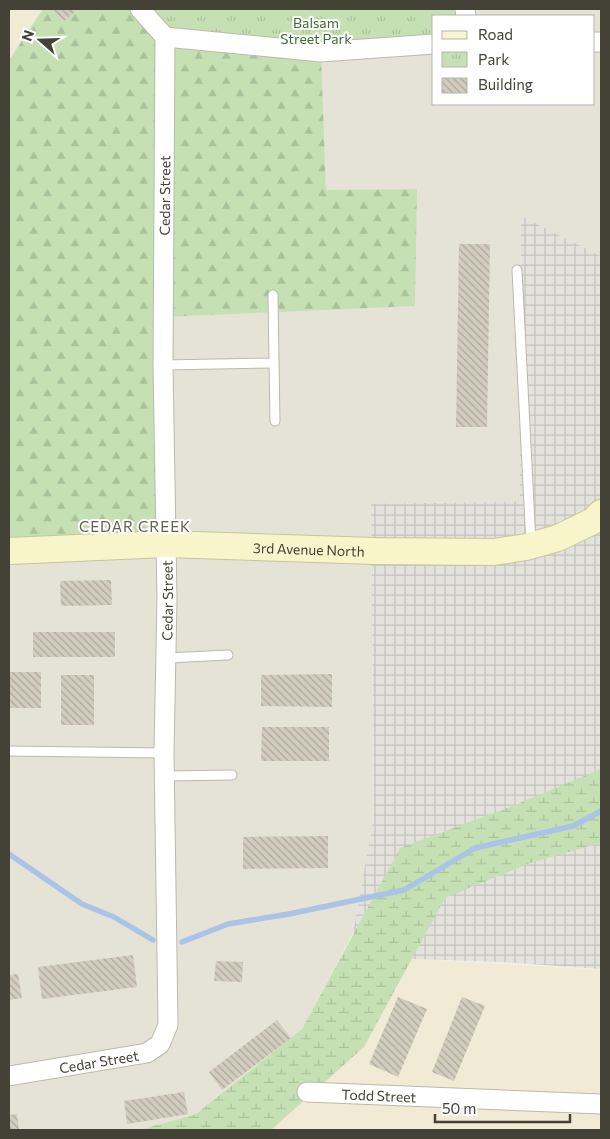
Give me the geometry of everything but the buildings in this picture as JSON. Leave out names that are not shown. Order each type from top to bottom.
[{"type":"street","points":[[140,9],[164,36],[321,52],[432,44]]},
{"type":"street","name":"Cedar Street","points":[[9,1076],[147,1053],[160,1044],[168,1025],[164,753],[167,658],[163,365],[164,36]]},
{"type":"street","name":"3rd Avenue North","points":[[9,551],[166,544],[375,551],[494,552],[531,546],[558,538],[593,521],[601,513]]},
{"type":"street","name":"Todd Street","points":[[307,1092],[601,1104]]},
{"type":"lane","points":[[517,270],[531,546]]},
{"type":"lane","points":[[273,295],[275,421]]},
{"type":"lane","points":[[163,365],[274,363]]},
{"type":"lane","points":[[167,658],[228,655]]},
{"type":"lane","points":[[9,751],[164,753]]},
{"type":"lane","points":[[165,776],[232,775]]},
{"type":"shaded area","points":[[9,9],[43,9],[9,60]]},
{"type":"shaded area","points":[[465,9],[601,9],[601,256],[521,216],[520,501],[371,504],[374,816],[353,933],[302,1029],[196,1114],[139,1130],[9,1130],[9,551],[163,317],[326,190],[321,52],[432,44],[432,105],[595,105],[595,15],[466,15]]},
{"type":"shaded area","points":[[521,216],[601,256],[601,969],[500,962],[412,959],[353,933],[374,816],[371,504],[520,501]]},
{"type":"shaded area","points":[[412,959],[601,970],[601,1130],[271,1130],[364,1047]]},
{"type":"green space","points":[[43,9],[465,9],[432,15],[432,17],[321,52],[326,190],[417,189],[415,306],[163,317],[166,544],[9,551],[9,60]]},
{"type":"green space","name":"Balsam Street Park","points":[[140,9],[465,9],[466,15],[432,15],[432,44],[321,52],[165,37]]},
{"type":"green space","points":[[601,769],[601,843],[530,863],[445,898],[364,1047],[271,1130],[139,1130],[196,1114],[302,1029],[400,848],[515,805]]},
{"type":"waterway","points":[[182,942],[228,924],[289,914],[404,890],[475,848],[573,826],[601,811]]},
{"type":"waterway","points":[[9,854],[82,904],[114,917],[153,940]]},
{"type":"district","name":"CEDAR CREEK","points":[[135,526]]}]
